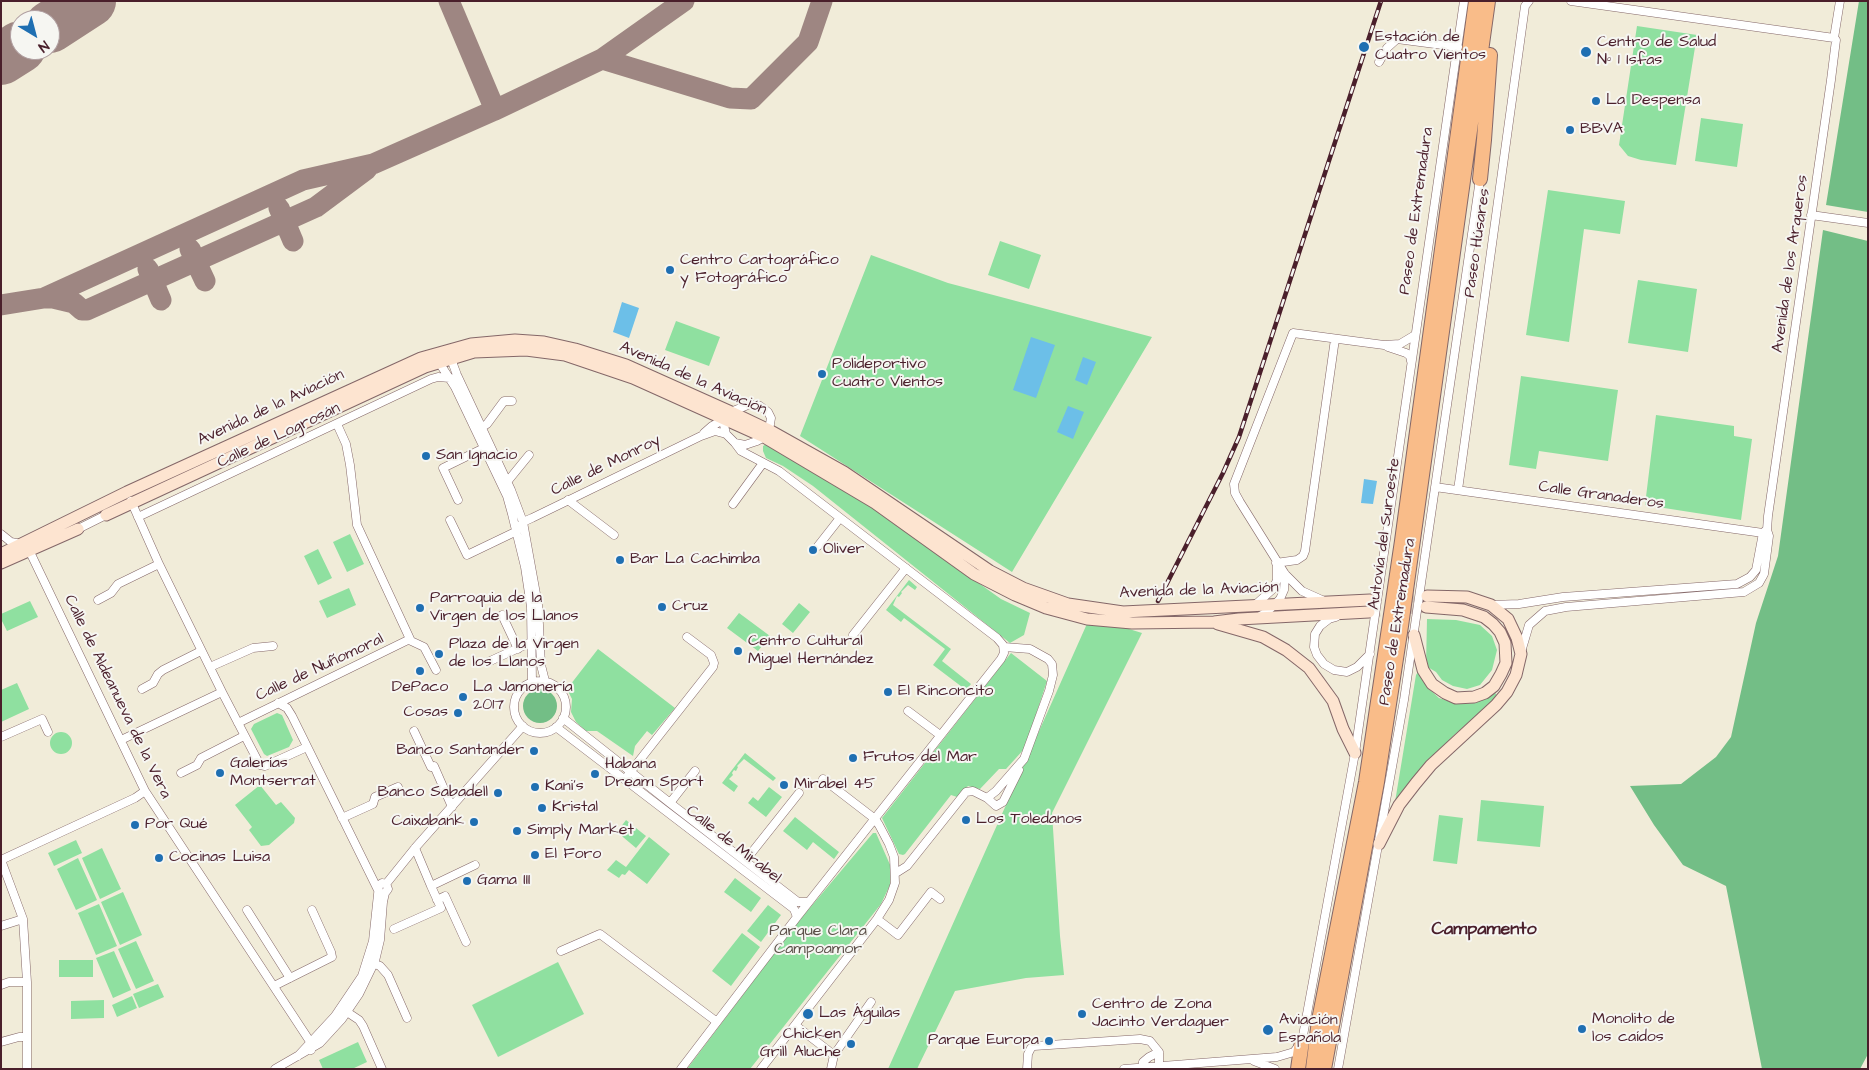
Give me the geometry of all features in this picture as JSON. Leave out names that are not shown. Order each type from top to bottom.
[{"type":"highway","name":"Autovía del Suroeste","points":[[1312,1069],[1321,1010],[1366,782],[1402,541],[1476,1]]},
{"type":"highway","name":"Autovía del Suroeste","points":[[1324,1069],[1377,782],[1398,646],[1488,1]]},
{"type":"highway","points":[[1480,179],[1495,1]]},
{"type":"highway","points":[[1298,1069],[1302,1041]]},
{"type":"main road","name":"Avenida de la Aviación","points":[[106,515],[381,386],[442,360],[471,344],[500,340],[544,342],[575,349],[626,365],[728,415],[763,436],[875,503],[974,574],[1046,608],[1087,619],[1132,623],[1214,622],[1350,613],[1370,606],[1327,602],[1123,612],[1068,604],[1032,591],[990,570],[844,472],[763,436]]},
{"type":"main road","name":"Avenida de la Aviación","points":[[1,563],[25,547],[127,492],[385,374],[474,352],[526,350],[565,355],[634,378],[709,411],[728,415]]},
{"type":"main road","name":"Avenida de la Aviación","points":[[1,554],[78,528]]},
{"type":"main road","points":[[1379,844],[1399,805],[1431,765],[1496,705],[1507,692],[1516,675],[1521,654],[1517,638],[1508,619],[1491,605],[1467,597],[1427,602],[1472,612],[1484,618],[1500,632],[1505,642],[1506,663],[1502,674],[1494,686],[1485,693],[1474,697],[1456,698],[1432,684],[1422,670],[1414,635]]},
{"type":"main road","points":[[1214,622],[1263,637],[1286,650],[1309,668],[1333,701],[1343,729],[1355,753]]},
{"type":"street","name":"Paseo de Extremadura","points":[[1302,1041],[1355,753],[1464,1]]},
{"type":"street","name":"Paseo Húsares","points":[[1458,490],[1526,6],[1529,1]]},
{"type":"street","points":[[1571,1],[1834,38]]},
{"type":"street","points":[[1639,10],[1640,1]]},
{"type":"street","name":"Avenida de los Arqueros","points":[[1491,605],[1520,604],[1562,597],[1737,584],[1750,577],[1756,570],[1765,532],[1840,1]]},
{"type":"street","points":[[1379,62],[1387,48],[1397,39],[1429,42],[1458,48]]},
{"type":"street","name":"Paseo de Extremadura","points":[[1338,1069],[1379,844],[1414,635],[1480,179]]},
{"type":"street","points":[[1811,215],[1868,223]]},
{"type":"street","points":[[1327,602],[1302,591],[1285,574],[1235,493],[1234,484],[1293,333],[1384,345],[1400,344],[1415,336]]},
{"type":"street","points":[[1277,563],[1297,560],[1303,556],[1305,551],[1335,339]]},
{"type":"street","points":[[1384,345],[1406,353],[1410,356],[1411,362]]},
{"type":"street","points":[[442,360],[479,430]]},
{"type":"street","points":[[442,360],[457,374],[507,496],[517,531],[526,567],[531,607],[532,682]]},
{"type":"street","name":"Calle de Logrosán","points":[[431,379],[442,360]]},
{"type":"street","name":"Calle de Logrosán","points":[[138,516],[431,379],[450,378]]},
{"type":"street","points":[[479,430],[487,424],[504,401],[512,401]]},
{"type":"street","name":"Calle de Monroy","points":[[701,436],[728,415],[750,404],[760,406],[765,409],[771,418],[763,436],[751,449],[760,461]]},
{"type":"street","points":[[709,411],[713,417],[712,426]]},
{"type":"street","points":[[728,415],[724,426],[726,434],[742,451],[779,471],[1003,645],[1030,649],[1048,659],[1052,664],[1053,674],[1049,691],[1024,759],[1003,802],[996,806],[988,798],[973,791],[966,792],[907,866],[896,873]]},
{"type":"street","points":[[337,424],[346,444],[357,525],[409,638],[424,647],[436,670]]},
{"type":"street","name":"Calle de Monroy","points":[[523,522],[701,436],[715,431],[726,434]]},
{"type":"street","points":[[735,443],[745,444],[763,436]]},
{"type":"street","points":[[487,447],[507,482],[523,522],[536,591],[541,666],[545,681]]},
{"type":"street","points":[[458,500],[443,468],[487,447]]},
{"type":"street","points":[[507,482],[529,456]]},
{"type":"street","points":[[733,504],[760,461]]},
{"type":"street","name":"Calle Granaderos","points":[[1435,487],[1765,532]]},
{"type":"street","points":[[127,492],[201,651],[244,736],[262,766],[307,747]]},
{"type":"street","points":[[568,500],[614,535]]},
{"type":"street","name":"Avenida de la Aviación","points":[[78,528],[106,515]]},
{"type":"street","points":[[818,546],[840,518]]},
{"type":"street","points":[[450,520],[467,555],[517,531],[523,522]]},
{"type":"street","name":"Avenida de los Arqueros","points":[[1521,654],[1529,625],[1545,611],[1566,607],[1744,592],[1752,589],[1759,584],[1764,574],[1769,536],[1765,532]]},
{"type":"street","points":[[1,534],[10,542],[25,547]]},
{"type":"street","name":"Calle de Aldeanueva de la Vera","points":[[25,547],[145,791],[274,986],[311,1047]]},
{"type":"street","points":[[1253,606],[1273,589],[1277,580],[1277,563]]},
{"type":"street","points":[[98,600],[111,593],[118,584],[159,564]]},
{"type":"street","points":[[853,635],[906,568]]},
{"type":"street","points":[[1257,618],[1276,604],[1284,590],[1285,574]]},
{"type":"street","name":"Avenida de la Aviación","points":[[1350,613],[1329,619],[1320,626],[1315,634],[1314,647],[1317,655],[1324,664],[1334,670],[1347,672],[1357,667],[1370,654]]},
{"type":"street","points":[[502,615],[518,649]]},
{"type":"street","points":[[488,662],[532,643],[539,636]]},
{"type":"street","points":[[625,779],[713,667],[714,663],[711,655],[687,637]]},
{"type":"street","name":"Calle de Nuñomoral","points":[[238,723],[409,638]]},
{"type":"street","points":[[682,1069],[808,902],[1001,659],[1004,653],[1003,645]]},
{"type":"street","points":[[210,668],[253,648],[273,646]]},
{"type":"street","points":[[142,689],[153,683],[158,674],[163,670],[201,651]]},
{"type":"street","points":[[545,681],[555,686],[561,692],[565,703],[563,718],[556,726],[543,732],[534,732],[518,721],[514,712],[515,701],[520,691],[532,682],[545,681]]},
{"type":"street","points":[[121,740],[222,692]]},
{"type":"street","points":[[278,703],[290,712],[342,818],[382,892],[374,941],[366,966],[346,1006],[348,1013],[359,1020],[363,1026],[382,1069]]},
{"type":"street","points":[[908,711],[940,735]]},
{"type":"street","name":"Calle de Mirabel","points":[[563,718],[798,902],[808,902]]},
{"type":"street","points":[[1,737],[42,719],[48,732]]},
{"type":"street","points":[[275,1069],[320,1043],[348,1013],[375,964],[380,940],[382,892],[380,884],[386,884],[415,848],[523,726]]},
{"type":"street","name":"Calle de Mirabel","points":[[556,726],[794,909],[797,917]]},
{"type":"street","points":[[414,731],[431,767],[434,766],[452,807]]},
{"type":"street","points":[[181,773],[197,765],[201,758],[244,736]]},
{"type":"street","points":[[988,798],[1024,759]]},
{"type":"street","name":"Calle de Mirabel","points":[[670,803],[695,771]]},
{"type":"street","points":[[761,1069],[877,919],[892,891],[896,873],[892,850],[874,819],[823,779]]},
{"type":"street","points":[[342,818],[373,804],[375,797],[398,787]]},
{"type":"street","points":[[27,1069],[27,982],[23,919],[1,860],[136,798],[145,791]]},
{"type":"street","name":"Calle de Mirabel","points":[[745,862],[799,793]]},
{"type":"street","points":[[394,929],[441,908],[415,848]]},
{"type":"street","points":[[431,886],[475,865]]},
{"type":"street","points":[[877,919],[898,935],[931,892],[940,899]]},
{"type":"street","points":[[437,900],[445,896],[466,942]]},
{"type":"street","points":[[247,910],[290,978]]},
{"type":"street","points":[[274,986],[332,956],[312,910]]},
{"type":"street","points":[[1,926],[23,919]]},
{"type":"street","points":[[561,951],[600,934],[717,1022]]},
{"type":"street","points":[[375,964],[380,966],[388,975],[407,1018]]},
{"type":"street","points":[[1,985],[9,982],[27,982]]},
{"type":"street","points":[[311,1047],[354,990]]},
{"type":"street","points":[[831,1069],[834,1055],[870,1002]]},
{"type":"street","points":[[795,1025],[834,1055]]},
{"type":"street","points":[[1,1042],[18,1037],[27,1038]]},
{"type":"street","points":[[1027,1069],[1028,1054],[1034,1046],[1146,1039],[1160,1052],[1158,1068]]},
{"type":"street","points":[[1124,1069],[1158,1068],[1290,1055],[1302,1041]]},
{"type":"street","points":[[1142,1068],[1143,1062],[1160,1052]]},
{"type":"street","points":[[1252,1060],[1275,1069]]},
{"type":"green space","points":[[1859,1],[1868,1],[1868,212],[1826,205]]},
{"type":"green space","points":[[1637,26],[1697,35],[1676,165],[1641,160],[1628,156],[1619,145]]},
{"type":"green space","points":[[1701,118],[1743,124],[1737,167],[1695,161]]},
{"type":"green space","points":[[1548,190],[1625,201],[1620,234],[1584,229],[1569,342],[1526,335]]},
{"type":"green space","points":[[1823,230],[1868,241],[1868,1054],[1860,1069],[1762,1069],[1726,886],[1683,865],[1654,825],[1630,786],[1681,784],[1716,757],[1731,737],[1756,623],[1778,556]]},
{"type":"green space","points":[[1000,241],[1041,255],[1029,289],[988,275]]},
{"type":"green space","points":[[871,255],[948,283],[1152,337],[1012,572],[800,436]]},
{"type":"green space","points":[[1638,280],[1697,289],[1688,352],[1628,343]]},
{"type":"green space","points":[[676,321],[720,337],[709,366],[665,350]]},
{"type":"green space","points":[[1521,376],[1618,390],[1608,461],[1539,451],[1536,469],[1509,465]]},
{"type":"green space","points":[[1656,415],[1734,426],[1734,436],[1752,439],[1741,520],[1645,505]]},
{"type":"green space","points":[[768,443],[838,483],[1001,599],[1030,613],[1024,635],[1010,643],[813,486],[783,466],[766,458],[763,446]]},
{"type":"green space","points":[[350,534],[364,564],[347,572],[333,542]]},
{"type":"green space","points":[[318,549],[332,578],[318,585],[304,556]]},
{"type":"green space","points":[[909,580],[917,587],[915,590],[908,585],[899,597],[897,596],[893,605],[951,649],[942,661],[971,684],[966,690],[933,665],[945,649],[904,618],[901,622],[886,610]]},
{"type":"green space","points":[[349,588],[356,605],[327,618],[319,601]]},
{"type":"green space","points":[[30,601],[38,617],[7,631],[1,619],[1,614]]},
{"type":"green space","points":[[799,603],[810,612],[793,633],[782,624]]},
{"type":"green space","points":[[739,613],[770,636],[758,651],[727,628]]},
{"type":"green space","points":[[1090,617],[1142,633],[1052,813],[1064,975],[1026,978],[955,991],[917,1069],[888,1069]]},
{"type":"green space","points":[[1427,619],[1456,620],[1480,625],[1492,636],[1497,650],[1492,670],[1480,685],[1467,689],[1453,686],[1442,680],[1436,672],[1426,666]]},
{"type":"green space","points":[[598,649],[675,708],[652,735],[647,731],[635,746],[633,756],[597,731],[586,731],[576,722],[571,712],[572,699],[567,689]]},
{"type":"green space","points":[[1011,653],[1047,681],[1025,748],[1006,769],[999,769],[980,789],[968,786],[957,797],[951,795],[905,854],[899,854],[882,818]]},
{"type":"green space","points":[[1418,672],[1427,687],[1439,698],[1457,704],[1476,703],[1495,692],[1497,697],[1453,736],[1395,802],[1416,675]]},
{"type":"green space","points":[[17,683],[29,709],[1,722],[1,690]]},
{"type":"green space","points":[[540,689],[552,694],[557,706],[552,718],[540,723],[528,718],[523,706],[528,694]]},
{"type":"green space","points":[[277,713],[282,715],[293,740],[289,747],[267,756],[264,754],[251,729],[254,724]]},
{"type":"green space","points":[[61,732],[69,735],[72,743],[69,751],[61,754],[53,751],[50,743],[53,735]]},
{"type":"green space","points":[[745,753],[776,778],[773,781],[744,759],[729,779],[738,786],[734,792],[722,783]]},
{"type":"green space","points":[[260,785],[276,805],[281,802],[295,818],[294,823],[269,845],[261,846],[249,830],[252,827],[235,805]]},
{"type":"green space","points":[[769,787],[782,797],[766,817],[748,803],[753,797],[758,801]]},
{"type":"green space","points":[[1481,800],[1544,806],[1540,847],[1477,841]]},
{"type":"green space","points":[[1439,815],[1463,818],[1457,864],[1433,861]]},
{"type":"green space","points":[[795,817],[839,852],[834,859],[813,842],[807,850],[783,831]]},
{"type":"green space","points":[[626,820],[646,836],[636,848],[617,832]]},
{"type":"green space","name":"Parque Clara Campoamor","points":[[873,833],[876,833],[891,867],[890,885],[881,904],[750,1069],[687,1069],[798,922]]},
{"type":"green space","points":[[649,837],[670,854],[647,884],[629,870],[619,878],[607,870],[616,860],[626,867]]},
{"type":"green space","points":[[76,840],[82,853],[54,866],[48,853]]},
{"type":"green space","points":[[102,848],[121,889],[100,899],[82,858]]},
{"type":"green space","points":[[78,858],[97,900],[76,910],[57,869]]},
{"type":"green space","points":[[735,878],[761,898],[751,912],[724,892]]},
{"type":"green space","points":[[123,892],[142,935],[120,945],[101,902]]},
{"type":"green space","points":[[99,904],[117,946],[96,955],[78,913]]},
{"type":"green space","points":[[768,905],[781,915],[761,942],[747,931]]},
{"type":"green space","points":[[742,933],[760,947],[731,986],[712,971]]},
{"type":"green space","points":[[136,941],[154,981],[136,989],[118,949]]},
{"type":"green space","points":[[114,951],[131,990],[113,998],[96,958]]},
{"type":"green space","points":[[59,960],[93,960],[93,977],[59,977]]},
{"type":"green space","points":[[558,962],[584,1014],[498,1057],[472,1005]]},
{"type":"green space","points":[[158,984],[164,997],[139,1008],[133,994]]},
{"type":"green space","points":[[132,996],[137,1008],[117,1017],[112,1005]]},
{"type":"green space","points":[[104,1000],[104,1018],[71,1019],[71,1001]]},
{"type":"green space","points":[[358,1042],[367,1062],[352,1069],[323,1069],[319,1060]]},
{"type":"water","points":[[622,302],[639,308],[629,338],[613,332]]},
{"type":"water","points":[[1031,337],[1055,345],[1036,398],[1013,390]]},
{"type":"water","points":[[1083,357],[1096,362],[1087,385],[1075,380]]},
{"type":"water","points":[[1068,406],[1084,412],[1073,439],[1057,432]]},
{"type":"water","points":[[1364,479],[1377,481],[1373,504],[1361,503]]},
{"type":"taxiway","points":[[449,1],[495,110]]},
{"type":"taxiway","points":[[44,298],[303,180],[373,164],[495,110],[602,59],[684,1]]},
{"type":"taxiway","points":[[602,59],[730,98],[751,99],[808,42],[822,1]]},
{"type":"taxiway","points":[[1,305],[53,298],[74,303],[82,310],[87,310],[316,207],[367,169]]},
{"type":"taxiway","points":[[279,208],[293,241]]},
{"type":"taxiway","points":[[190,249],[205,281]]},
{"type":"taxiway","points":[[148,269],[161,300]]},
{"type":"runway","points":[[60,20],[90,1]]},
{"type":"runway","points":[[1,59],[10,53]]},
{"type":"tunnel","points":[[1370,600],[1427,596]]},
{"type":"tunnel","points":[[1369,612],[1426,607]]},
{"type":"railway","points":[[1158,601],[1223,473],[1239,437],[1381,1]]},
{"type":"place","name":"Estación de Cuatro Vientos","points":[[1364,47]]},
{"type":"place","name":"Centro de Salud Nº 1 Isfas","points":[[1586,52]]},
{"type":"place","name":"La Despensa","points":[[1596,101]]},
{"type":"place","name":"BBVA","points":[[1570,130]]},
{"type":"place","name":"Centro Cartográfico y Fotográfico","points":[[670,270]]},
{"type":"place","name":"Polideportivo Cuatro Vientos","points":[[822,374]]},
{"type":"place","name":"San Ignacio","points":[[426,456]]},
{"type":"place","name":"Oliver","points":[[813,550]]},
{"type":"place","name":"Bar La Cachimba","points":[[620,560]]},
{"type":"place","name":"Cruz","points":[[662,607]]},
{"type":"place","name":"Parroquia de la Virgen de los Llanos","points":[[420,608]]},
{"type":"place","name":"Centro Cultural Miguel Hernández","points":[[738,651]]},
{"type":"place","name":"Plaza de la Virgen de los Llanos","points":[[439,654]]},
{"type":"place","name":"DePaco","points":[[420,671]]},
{"type":"place","name":"El Rinconcito","points":[[888,692]]},
{"type":"place","name":"La Jamonería 2017","points":[[463,697]]},
{"type":"place","name":"Cosas","points":[[458,713]]},
{"type":"place","name":"Banco Santander","points":[[534,751]]},
{"type":"place","name":"Frutos del Mar","points":[[853,758]]},
{"type":"place","name":"Galerías Montserrat","points":[[220,773]]},
{"type":"place","name":"Habana Dream Sport","points":[[595,774]]},
{"type":"place","name":"Mirabel 45","points":[[784,785]]},
{"type":"place","name":"Kani's","points":[[535,787]]},
{"type":"place","name":"Banco Sabadell","points":[[498,793]]},
{"type":"place","name":"Kristal","points":[[542,808]]},
{"type":"place","name":"Los Toledanos","points":[[966,820]]},
{"type":"place","name":"Caixabank","points":[[474,822]]},
{"type":"place","name":"Por Qué","points":[[135,825]]},
{"type":"place","name":"Simply Market","points":[[517,831]]},
{"type":"place","name":"El Foro","points":[[535,855]]},
{"type":"place","name":"Cocinas Luisa","points":[[159,858]]},
{"type":"place","name":"Gama III","points":[[467,881]]},
{"type":"place","name":"Las Águilas","points":[[808,1014]]},
{"type":"place","name":"Centro de Zona Jacinto Verdaguer","points":[[1082,1014]]},
{"type":"place","name":"Monolito de los caídos","points":[[1582,1029]]},
{"type":"place","name":"Aviación Española","points":[[1268,1030]]},
{"type":"place","name":"Parque Europa","points":[[1049,1041]]},
{"type":"place","name":"Chicken Grill Aluche","points":[[851,1044]]},
{"type":"district","name":"Campamento","points":[[1484,930]]}]
